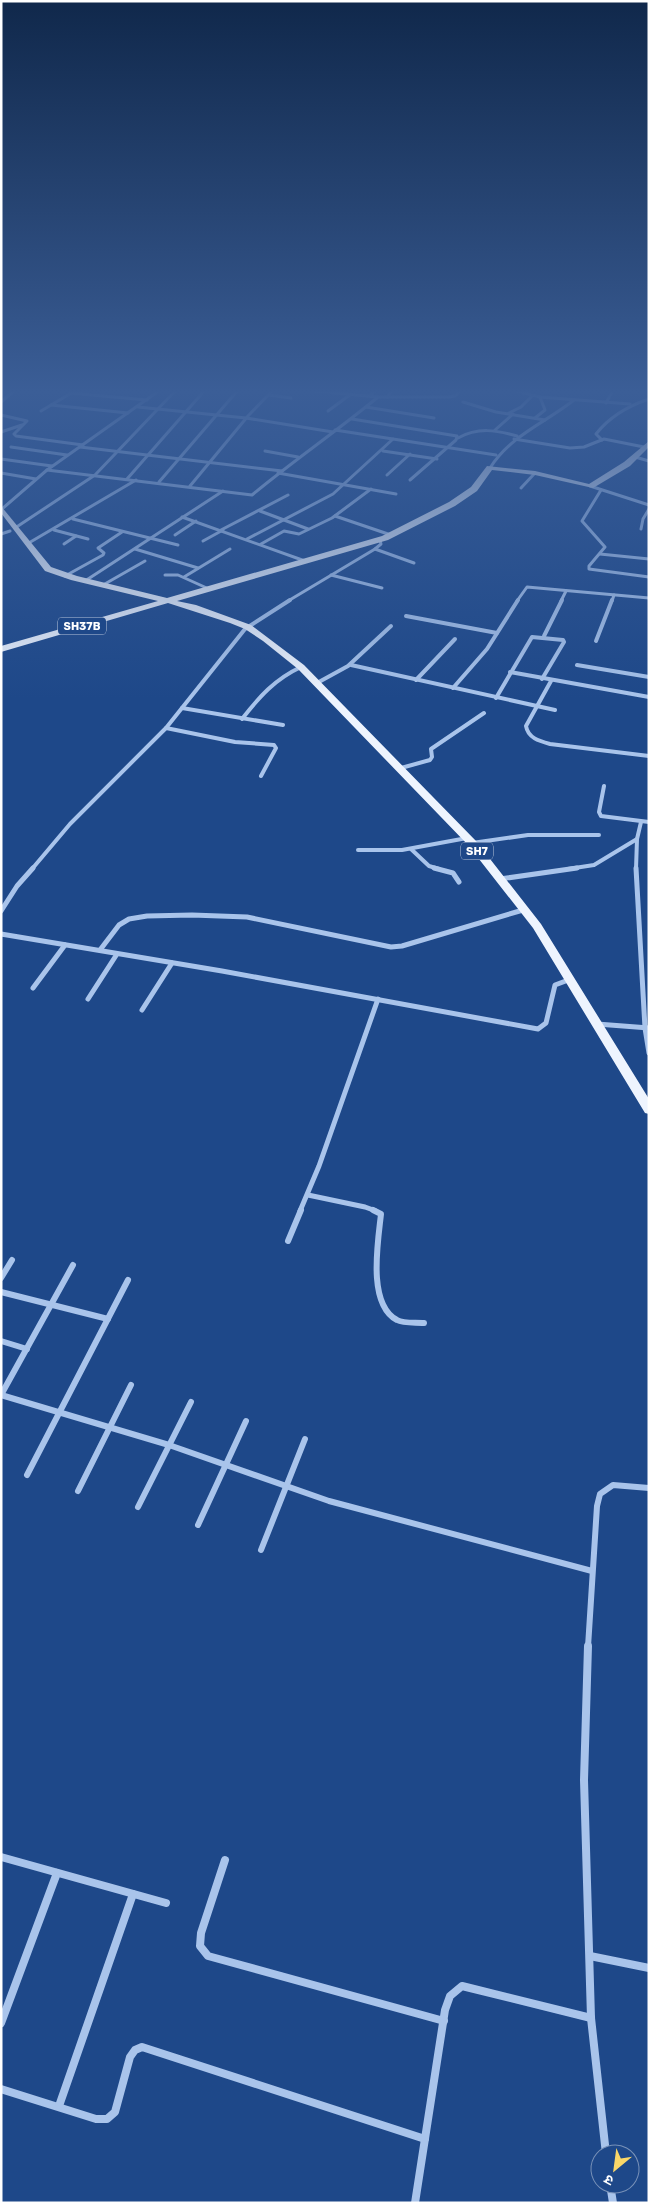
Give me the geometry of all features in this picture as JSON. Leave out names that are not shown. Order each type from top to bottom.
[{"type":"main road","points":[[1,509],[12,529],[36,562],[53,575],[165,601],[380,540],[452,504],[468,493]]},
{"type":"main road","points":[[1,518],[48,569],[65,576],[165,601]]},
{"type":"main road","points":[[360,546],[373,550]]},
{"type":"main road","name":"SH7","points":[[165,601],[250,630],[301,667],[401,768],[469,841],[545,938],[597,1024],[645,1097],[649,1110]]},
{"type":"main road","name":"SH37B","points":[[1,650],[165,601]]},
{"type":"street","points":[[1,509],[20,493]]},
{"type":"street","points":[[1,534],[12,529],[68,493]]},
{"type":"street","points":[[27,544],[54,530],[115,493]]},
{"type":"street","points":[[85,581],[220,493]]},
{"type":"street","points":[[236,493],[252,495],[255,493]]},
{"type":"street","points":[[247,538],[334,493]]},
{"type":"street","points":[[261,544],[284,531],[297,534],[335,516],[365,493]]},
{"type":"street","points":[[390,493],[396,494]]},
{"type":"street","points":[[600,493],[582,521],[605,547],[589,566],[589,569],[615,574],[649,577]]},
{"type":"street","points":[[611,493],[649,505]]},
{"type":"street","points":[[203,541],[288,495]]},
{"type":"street","points":[[641,529],[643,519],[649,509]]},
{"type":"street","points":[[260,511],[308,529]]},
{"type":"street","points":[[335,516],[391,535]]},
{"type":"street","points":[[182,517],[247,538],[305,561]]},
{"type":"street","points":[[73,518],[178,545]]},
{"type":"street","points":[[175,535],[196,521]]},
{"type":"street","points":[[54,530],[88,539]]},
{"type":"street","points":[[65,576],[103,555],[104,552],[98,550],[98,548],[122,532]]},
{"type":"street","points":[[64,544],[76,536]]},
{"type":"street","points":[[1,911],[17,886],[70,824],[166,728],[250,630],[331,575],[373,550],[381,544],[380,540]]},
{"type":"street","points":[[135,548],[198,568]]},
{"type":"street","points":[[184,577],[230,550]]},
{"type":"street","points":[[373,550],[414,563]]},
{"type":"street","points":[[600,554],[649,559]]},
{"type":"street","points":[[103,585],[145,561]]},
{"type":"street","points":[[165,575],[184,577],[209,589]]},
{"type":"street","points":[[331,575],[382,588]]},
{"type":"street","points":[[453,688],[483,654],[527,587],[649,598]]},
{"type":"street","points":[[544,636],[566,591]]},
{"type":"street","points":[[596,642],[614,595]]},
{"type":"street","points":[[406,616],[497,633]]},
{"type":"street","points":[[317,683],[351,665],[391,626]]},
{"type":"street","points":[[496,698],[532,637],[544,636],[564,641],[542,679]]},
{"type":"street","points":[[416,680],[454,639]]},
{"type":"street","points":[[351,665],[554,710]]},
{"type":"street","points":[[577,666],[649,677]]},
{"type":"street","points":[[242,719],[270,684],[301,667]]},
{"type":"street","points":[[510,672],[551,681],[649,697]]},
{"type":"street","points":[[551,681],[527,722],[527,732],[542,742],[649,756]]},
{"type":"street","points":[[182,708],[283,725]]},
{"type":"street","points":[[401,768],[430,760],[432,749],[484,713]]},
{"type":"street","points":[[166,728],[235,742],[274,745],[276,748],[261,776]]},
{"type":"street","points":[[604,786],[599,812],[601,816],[649,822]]},
{"type":"street","points":[[641,822],[637,839],[636,868],[649,1053]]},
{"type":"street","points":[[358,850],[393,851],[528,835],[599,835]]},
{"type":"street","points":[[499,879],[594,865],[637,839]]},
{"type":"street","points":[[411,849],[429,866],[453,873],[460,882]]},
{"type":"street","points":[[100,950],[124,921],[147,916],[210,915],[247,917],[391,947],[402,946],[523,910]]},
{"type":"street","points":[[1,934],[378,999],[538,1029],[546,1023],[555,985],[571,979]]},
{"type":"street","points":[[33,988],[65,945]]},
{"type":"street","points":[[88,999],[116,954]]},
{"type":"street","points":[[142,1010],[172,963]]},
{"type":"street","points":[[288,1241],[308,1195],[378,999]]},
{"type":"street","points":[[597,1024],[647,1028]]},
{"type":"street","points":[[308,1195],[321,1200],[369,1208],[381,1214],[382,1220],[376,1250],[376,1271],[384,1305],[388,1312],[398,1321],[424,1323]]},
{"type":"street","points":[[1,1278],[12,1260]]},
{"type":"street","points":[[73,1265],[1,1395],[169,1445],[329,1501],[592,1571]]},
{"type":"street","points":[[27,1475],[128,1280]]},
{"type":"street","points":[[1,1292],[108,1319]]},
{"type":"street","points":[[1,1342],[27,1349]]},
{"type":"street","points":[[78,1491],[132,1385]]},
{"type":"street","points":[[138,1507],[191,1402]]},
{"type":"street","points":[[198,1525],[246,1421]]},
{"type":"street","points":[[261,1550],[305,1439]]},
{"type":"street","points":[[605,2144],[591,2018],[584,1733],[592,1571],[597,1506],[600,1494],[606,1488],[614,1485],[649,1488]]},
{"type":"street","points":[[1,1857],[166,1903]]},
{"type":"street","points":[[225,1860],[200,1934],[201,1951],[208,1956],[444,2021]]},
{"type":"street","points":[[1,2023],[57,1873]]},
{"type":"street","points":[[58,2106],[134,1894]]},
{"type":"street","points":[[590,1956],[649,1968]]},
{"type":"street","points":[[415,2203],[448,1996],[453,1989],[462,1986],[591,2018]]},
{"type":"street","points":[[1,2089],[104,2120],[110,2118],[115,2112],[130,2057],[135,2050],[142,2047],[425,2139]]}]
